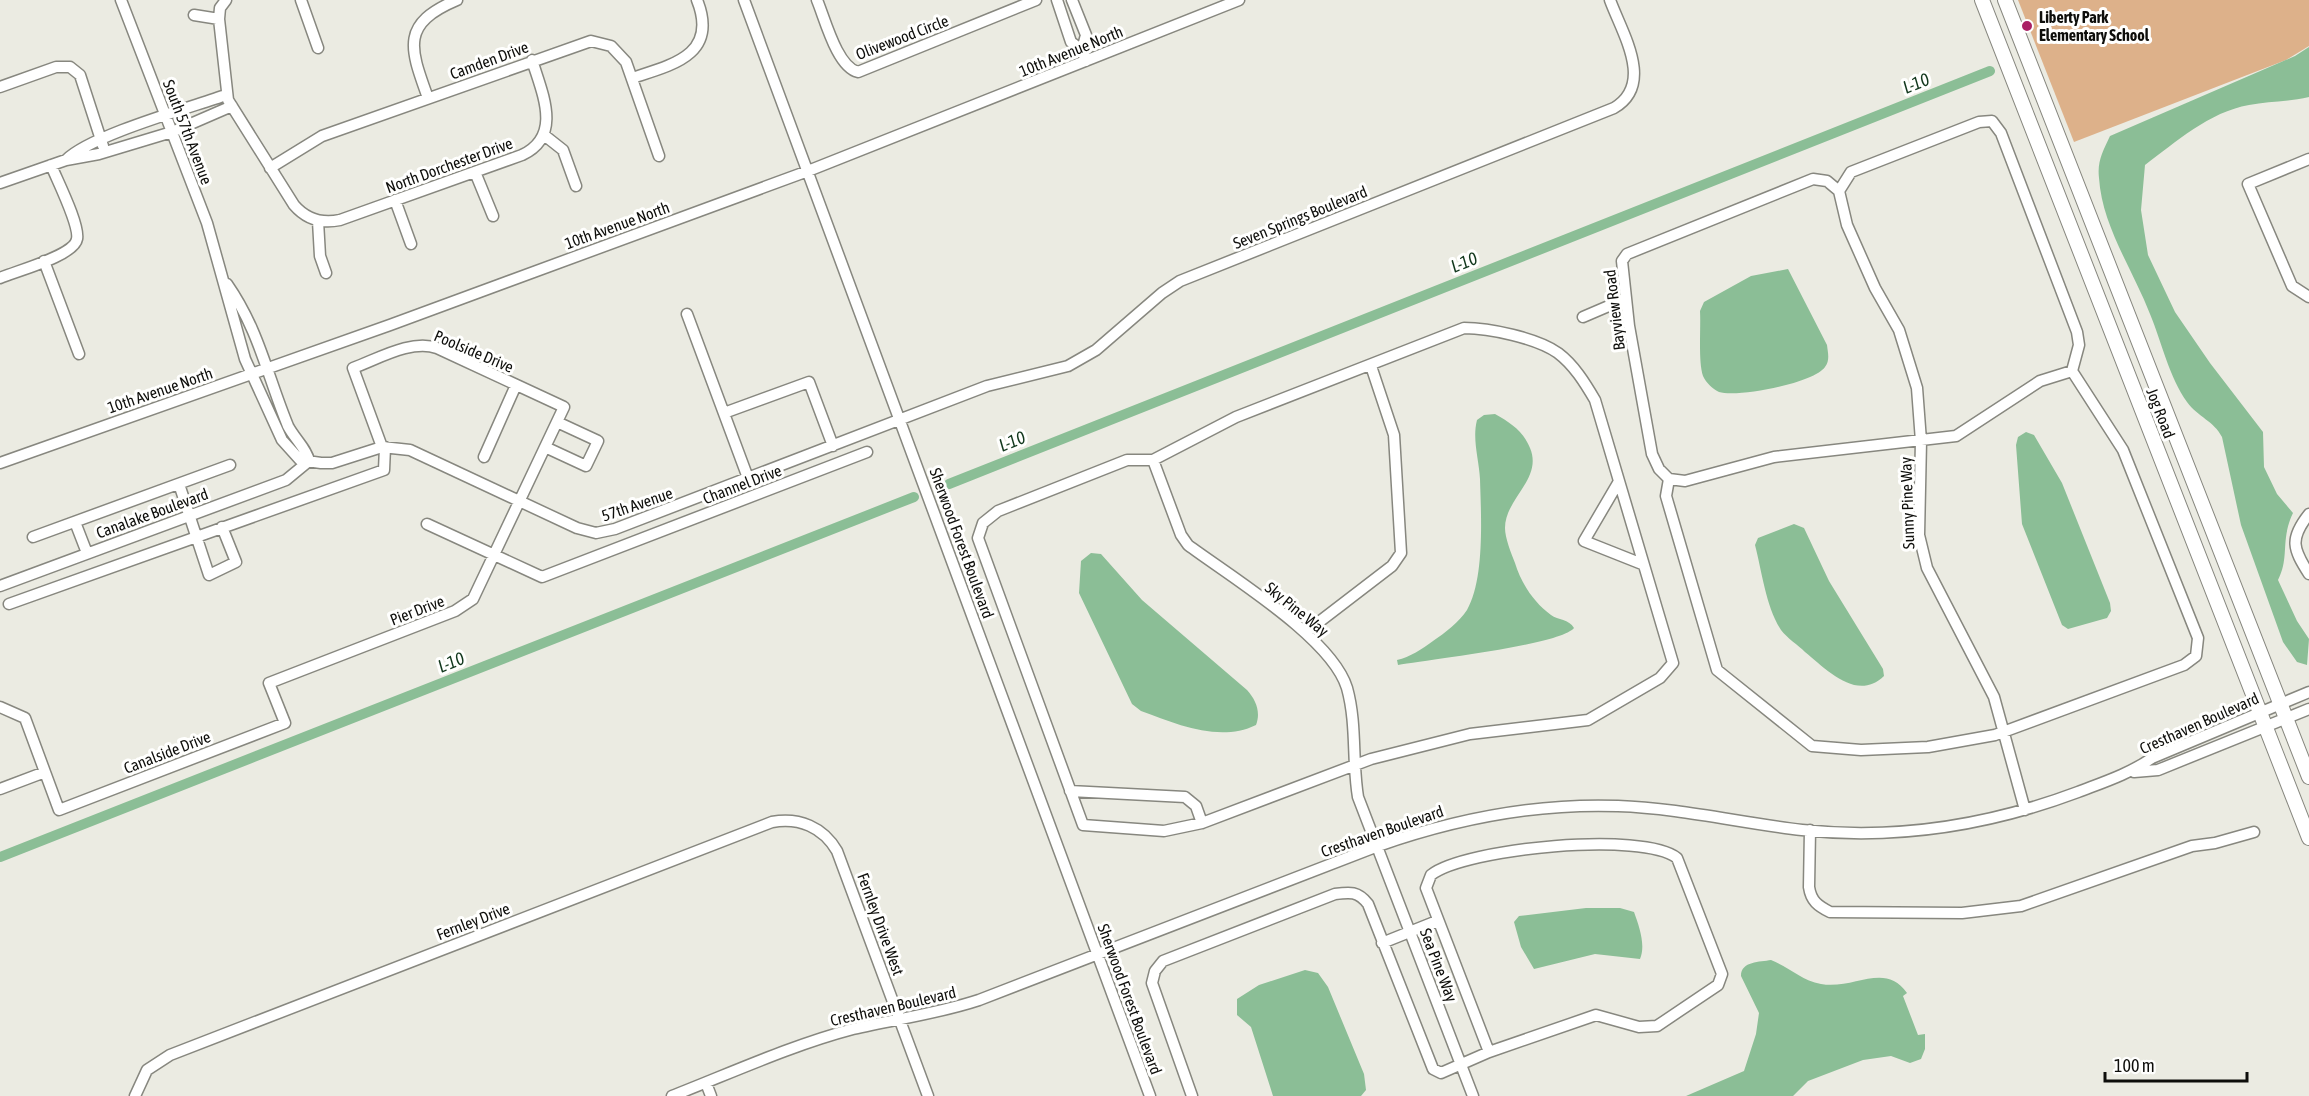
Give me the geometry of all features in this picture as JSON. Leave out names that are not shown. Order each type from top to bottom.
[{"type":"main road","name":"Jog Road","points":[[1982,0],[2309,838]]},
{"type":"main road","name":"Jog Road","points":[[2005,0],[2309,777]]},
{"type":"main road","points":[[2072,230],[2091,221]]},
{"type":"street","name":"South 57th Avenue","points":[[121,0],[207,223],[221,276],[251,375],[276,431],[300,460],[309,461],[308,454],[297,442],[288,426],[266,369],[261,345],[241,305],[221,276]]},
{"type":"street","points":[[226,0],[220,8],[219,19],[226,95],[270,168],[299,210],[318,221],[320,256],[326,273]]},
{"type":"street","points":[[301,0],[318,48]]},
{"type":"street","points":[[428,98],[414,57],[415,35],[428,15],[457,0]]},
{"type":"street","points":[[632,78],[671,65],[696,48],[700,42],[702,27],[697,0]]},
{"type":"street","name":"Sherwood Forest Boulevard","points":[[744,0],[1150,1096]]},
{"type":"street","name":"Olivewood Circle","points":[[817,0],[841,60],[851,70],[858,72],[1036,0]]},
{"type":"street","points":[[1065,0],[1057,0],[1071,42],[1082,50],[1086,61]]},
{"type":"street","points":[[1072,0],[1086,35],[1082,50]]},
{"type":"street","name":"10th Avenue North","points":[[0,463],[251,375],[808,171],[1239,0]]},
{"type":"street","name":"Seven Springs Boulevard","points":[[900,420],[987,386],[1068,366],[1096,350],[1162,293],[1180,281],[1614,108],[1629,95],[1636,76],[1610,0]]},
{"type":"street","points":[[194,15],[219,19]]},
{"type":"street","name":"Camden Drive","points":[[270,168],[321,136],[584,41],[598,41],[611,46],[622,56],[659,156]]},
{"type":"street","points":[[532,60],[548,114],[544,135],[558,144],[566,155],[576,186]]},
{"type":"street","points":[[0,87],[56,67],[70,67],[80,75],[104,152]]},
{"type":"street","points":[[66,160],[76,150],[226,95]]},
{"type":"street","points":[[0,183],[66,160],[104,152],[172,132],[232,106]]},
{"type":"street","points":[[1839,191],[1851,172],[1979,122],[1992,121],[2001,133],[2077,332],[2079,345],[2072,371],[2123,450],[2198,638],[2196,656],[2184,665],[2004,733],[1928,747],[1861,750],[1812,746],[1717,670],[1666,496],[1669,480],[1685,481],[1774,457],[1956,436],[2040,381],[2072,371]]},
{"type":"street","name":"North Dorchester Drive","points":[[318,221],[340,220],[528,152],[544,135]]},
{"type":"street","points":[[2309,159],[2248,184],[2292,286],[2309,297]]},
{"type":"street","points":[[0,278],[71,250],[77,239],[78,232],[51,165]]},
{"type":"street","points":[[475,172],[493,216]]},
{"type":"street","name":"Bayview Road","points":[[1669,480],[1659,469],[1652,454],[1625,299],[1622,261],[1627,254],[1814,179],[1827,181],[1839,191]]},
{"type":"street","name":"Sunny Pine Way","points":[[1839,191],[1842,211],[1855,246],[1899,330],[1911,362],[1917,388],[1921,441],[1919,535],[1924,560],[1933,582],[1983,671],[1994,697],[2025,810]]},
{"type":"street","points":[[395,200],[411,244]]},
{"type":"street","points":[[44,261],[79,354]]},
{"type":"street","points":[[1583,317],[1625,299]]},
{"type":"street","points":[[687,314],[748,478]]},
{"type":"street","points":[[1464,328],[1485,328],[1557,352],[1580,375],[1595,400],[1673,663],[1660,678],[1588,720],[1470,734],[1371,759],[1353,768],[1202,823],[1164,831],[1083,825],[978,538],[984,523],[998,511],[1127,460],[1153,460],[1236,417],[1464,328]]},
{"type":"street","name":"Poolside Drive","points":[[384,447],[353,368],[412,347],[425,345],[564,407],[557,422]]},
{"type":"street","points":[[1306,632],[1392,567],[1401,553],[1394,435],[1371,366]]},
{"type":"street","points":[[724,413],[809,382],[833,446]]},
{"type":"street","points":[[484,457],[516,385]]},
{"type":"street","name":"57th Avenue","points":[[309,461],[332,463],[384,447],[410,450],[583,530],[603,532],[900,420]]},
{"type":"street","points":[[520,501],[545,447],[557,422],[598,441],[586,466],[545,447]]},
{"type":"street","points":[[9,604],[384,470],[384,447]]},
{"type":"street","name":"Channel Drive","points":[[427,524],[542,578],[867,452]]},
{"type":"street","name":"Sky Pine Way","points":[[1153,460],[1181,535],[1188,545],[1306,632],[1329,655],[1342,675],[1352,711],[1353,768],[1358,797],[1378,846]]},
{"type":"street","name":"Canalake Boulevard","points":[[0,586],[286,480],[309,461]]},
{"type":"street","points":[[33,537],[230,465]]},
{"type":"street","points":[[1618,483],[1584,541],[1642,564]]},
{"type":"street","points":[[178,484],[208,574],[236,562],[222,527]]},
{"type":"street","name":"Pier Drive","points":[[269,683],[462,608],[477,592],[520,501]]},
{"type":"street","points":[[2309,514],[2295,538],[2295,552],[2309,574]]},
{"type":"street","points":[[75,522],[87,553]]},
{"type":"street","name":"Canalside Drive","points":[[45,772],[59,810],[285,723],[269,683]]},
{"type":"street","name":"Cresthaven Boulevard","points":[[672,1096],[826,1037],[970,1003],[1378,846],[1439,826],[1483,816],[1580,806],[1619,806],[1810,830],[1871,832],[1915,830],[2025,810],[2131,772],[2152,758],[2309,692]]},
{"type":"street","points":[[0,707],[25,718],[45,772],[0,789]]},
{"type":"street","name":"Cresthaven Boulevard","points":[[2131,772],[2158,770],[2309,709]]},
{"type":"street","points":[[1070,791],[1185,797],[1196,806],[1202,823]]},
{"type":"street","name":"Fernley Drive","points":[[136,1092],[152,1065],[170,1054],[772,822],[793,821],[806,824],[829,839]]},
{"type":"street","points":[[1810,830],[1809,887],[1810,896],[1817,906],[1830,912],[1962,913],[2021,906],[2192,846],[2215,843],[2254,832]]},
{"type":"street","name":"Fernley Drive West","points":[[829,839],[840,857],[928,1096]]},
{"type":"street","points":[[1192,1096],[1152,983],[1155,970],[1162,961],[1335,894],[1352,891],[1368,904],[1433,1069],[1441,1073],[1489,1052],[1596,1015],[1639,1028],[1657,1026],[1718,985],[1722,974],[1677,858],[1669,851],[1612,845],[1521,848],[1456,862],[1431,875],[1426,888],[1489,1052]]},
{"type":"street","name":"Sea Pine Way","points":[[1378,846],[1473,1096]]},
{"type":"street","points":[[1383,943],[1437,921]]},
{"type":"street","points":[[706,1083],[711,1096]]},
{"type":"shaded area","points":[[2018,0],[2309,0],[2309,46],[2286,60],[2074,142]]},
{"type":"shaded area","points":[[2309,47],[2309,97],[2234,109],[2194,129],[2145,165],[2141,210],[2148,255],[2175,312],[2210,363],[2263,432],[2264,467],[2277,494],[2293,513],[2287,532],[2284,564],[2278,580],[2297,621],[2309,639],[2307,665],[2297,662],[2283,642],[2241,525],[2222,437],[2215,427],[2191,407],[2175,382],[2143,297],[2112,231],[2101,196],[2099,166],[2110,136],[2295,56]]},
{"type":"shaded area","points":[[1788,269],[1827,345],[1827,364],[1818,373],[1792,384],[1742,393],[1717,391],[1706,381],[1701,370],[1700,311],[1704,302],[1751,276]]},
{"type":"shaded area","points":[[1495,414],[1520,432],[1530,448],[1533,459],[1528,479],[1507,517],[1505,532],[1512,555],[1521,578],[1534,599],[1551,615],[1569,623],[1574,628],[1564,634],[1520,646],[1398,665],[1397,660],[1420,650],[1452,627],[1467,610],[1473,597],[1479,564],[1481,528],[1476,427],[1477,420],[1484,415]]},
{"type":"shaded area","points":[[2026,432],[2034,435],[2062,483],[2110,603],[2111,611],[2107,618],[2068,629],[2062,625],[2022,524],[2016,445],[2018,437]]},
{"type":"shaded area","points":[[1794,524],[1804,528],[1829,581],[1883,669],[1884,676],[1874,683],[1863,686],[1853,685],[1833,674],[1786,636],[1776,621],[1768,600],[1755,545],[1758,538]]},
{"type":"shaded area","points":[[1091,553],[1101,554],[1142,600],[1247,690],[1257,706],[1256,725],[1227,732],[1198,730],[1141,711],[1132,704],[1079,593],[1081,561]]},
{"type":"shaded area","points":[[1586,908],[1620,908],[1634,912],[1642,942],[1640,959],[1595,954],[1534,969],[1521,947],[1514,922],[1519,916]]},
{"type":"shaded area","points":[[1771,960],[1807,980],[1821,984],[1833,985],[1879,978],[1889,979],[1898,984],[1907,993],[1903,996],[1918,1035],[1925,1034],[1925,1049],[1921,1059],[1910,1063],[1891,1056],[1863,1060],[1808,1081],[1793,1096],[1686,1096],[1744,1071],[1756,1034],[1759,1013],[1741,976],[1742,971],[1744,967],[1752,963]]},
{"type":"shaded area","points":[[1305,970],[1318,973],[1328,987],[1364,1074],[1366,1090],[1361,1096],[1273,1096],[1251,1027],[1237,1015],[1237,999],[1259,985]]},
{"type":"waterway","name":"L-10","points":[[949,484],[1990,71]]},
{"type":"waterway","name":"L-10","points":[[0,857],[914,497]]},
{"type":"place","name":"Liberty Park Elementary School","points":[[2027,26]]}]
